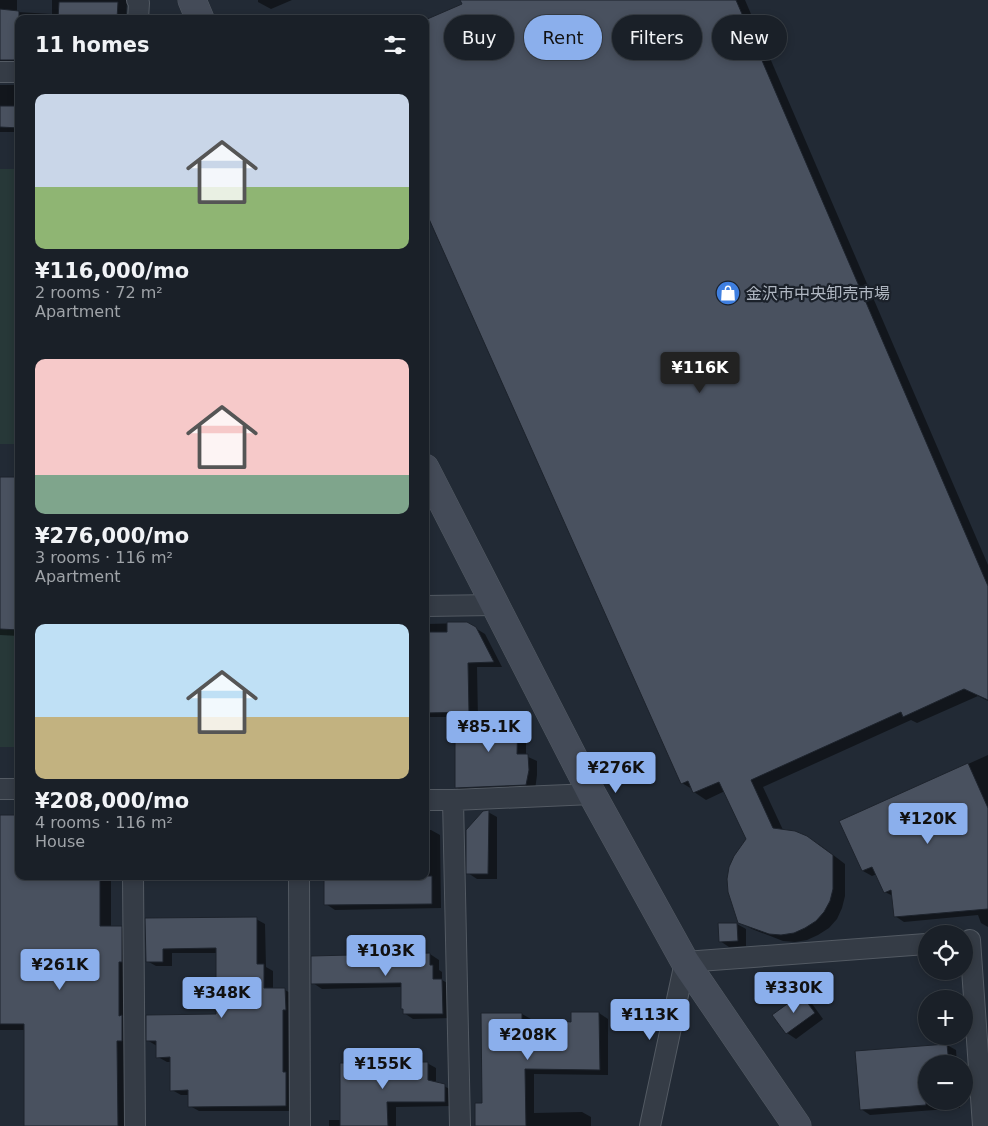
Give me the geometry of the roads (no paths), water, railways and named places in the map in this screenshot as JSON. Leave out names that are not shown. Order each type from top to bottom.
[{"type":"street","points":[[137,0],[139,3],[138,15]]},
{"type":"street","points":[[192,0],[198,15]]},
{"type":"street","points":[[0,72],[15,72]]},
{"type":"street","points":[[429,476],[592,794],[685,962],[797,1126]]},
{"type":"street","points":[[429,606],[495,605]]},
{"type":"street","points":[[0,789],[15,789]]},
{"type":"street","points":[[429,800],[592,794]]},
{"type":"street","points":[[452,800],[460,1126]]},
{"type":"street","points":[[134,880],[136,1126]]},
{"type":"street","points":[[299,880],[300,1126]]},
{"type":"street","points":[[974,940],[983,1126]]},
{"type":"street","points":[[685,962],[918,945]]},
{"type":"street","points":[[650,1126],[685,962]]},
{"type":"place","name":"金沢市中央卸売市場","points":[[728,293]]}]
